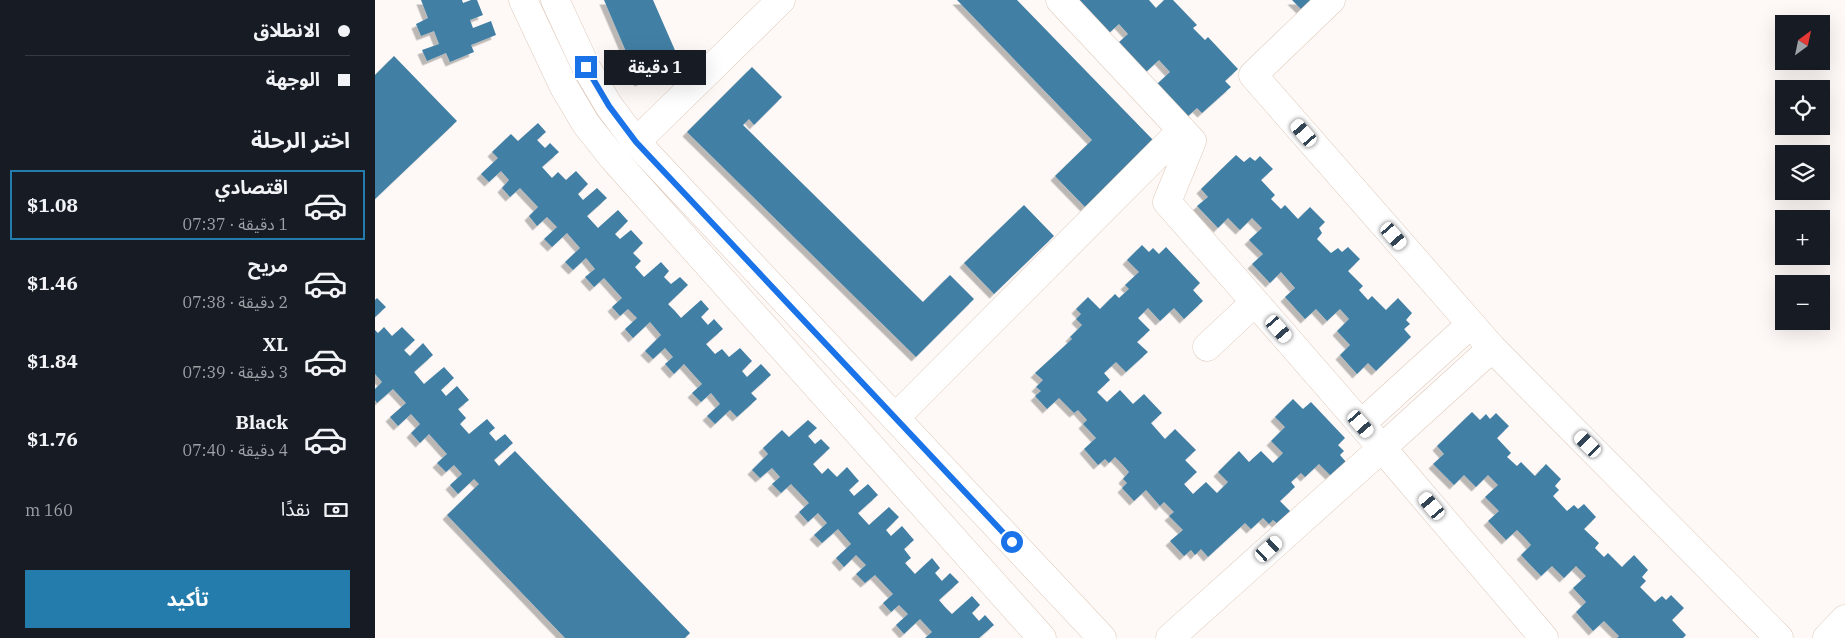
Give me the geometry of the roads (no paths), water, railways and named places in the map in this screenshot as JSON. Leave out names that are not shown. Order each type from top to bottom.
[{"type":"street","points":[[523,0],[564,87],[587,124],[613,158],[1042,638]]},
{"type":"street","points":[[555,0],[586,67],[609,106],[636,142],[1102,638]]},
{"type":"street","points":[[636,142],[781,0]]},
{"type":"street","points":[[1060,0],[1192,141],[1167,202],[1382,448],[1544,638]]},
{"type":"street","points":[[1331,0],[1253,75],[1492,348],[1779,638]]},
{"type":"street","points":[[895,418],[1182,130]]},
{"type":"street","points":[[1207,347],[1255,302]]},
{"type":"street","points":[[1361,424],[1471,324]]},
{"type":"street","points":[[1170,638],[1492,348]]},
{"type":"street","points":[[1827,638],[1845,619]]}]
